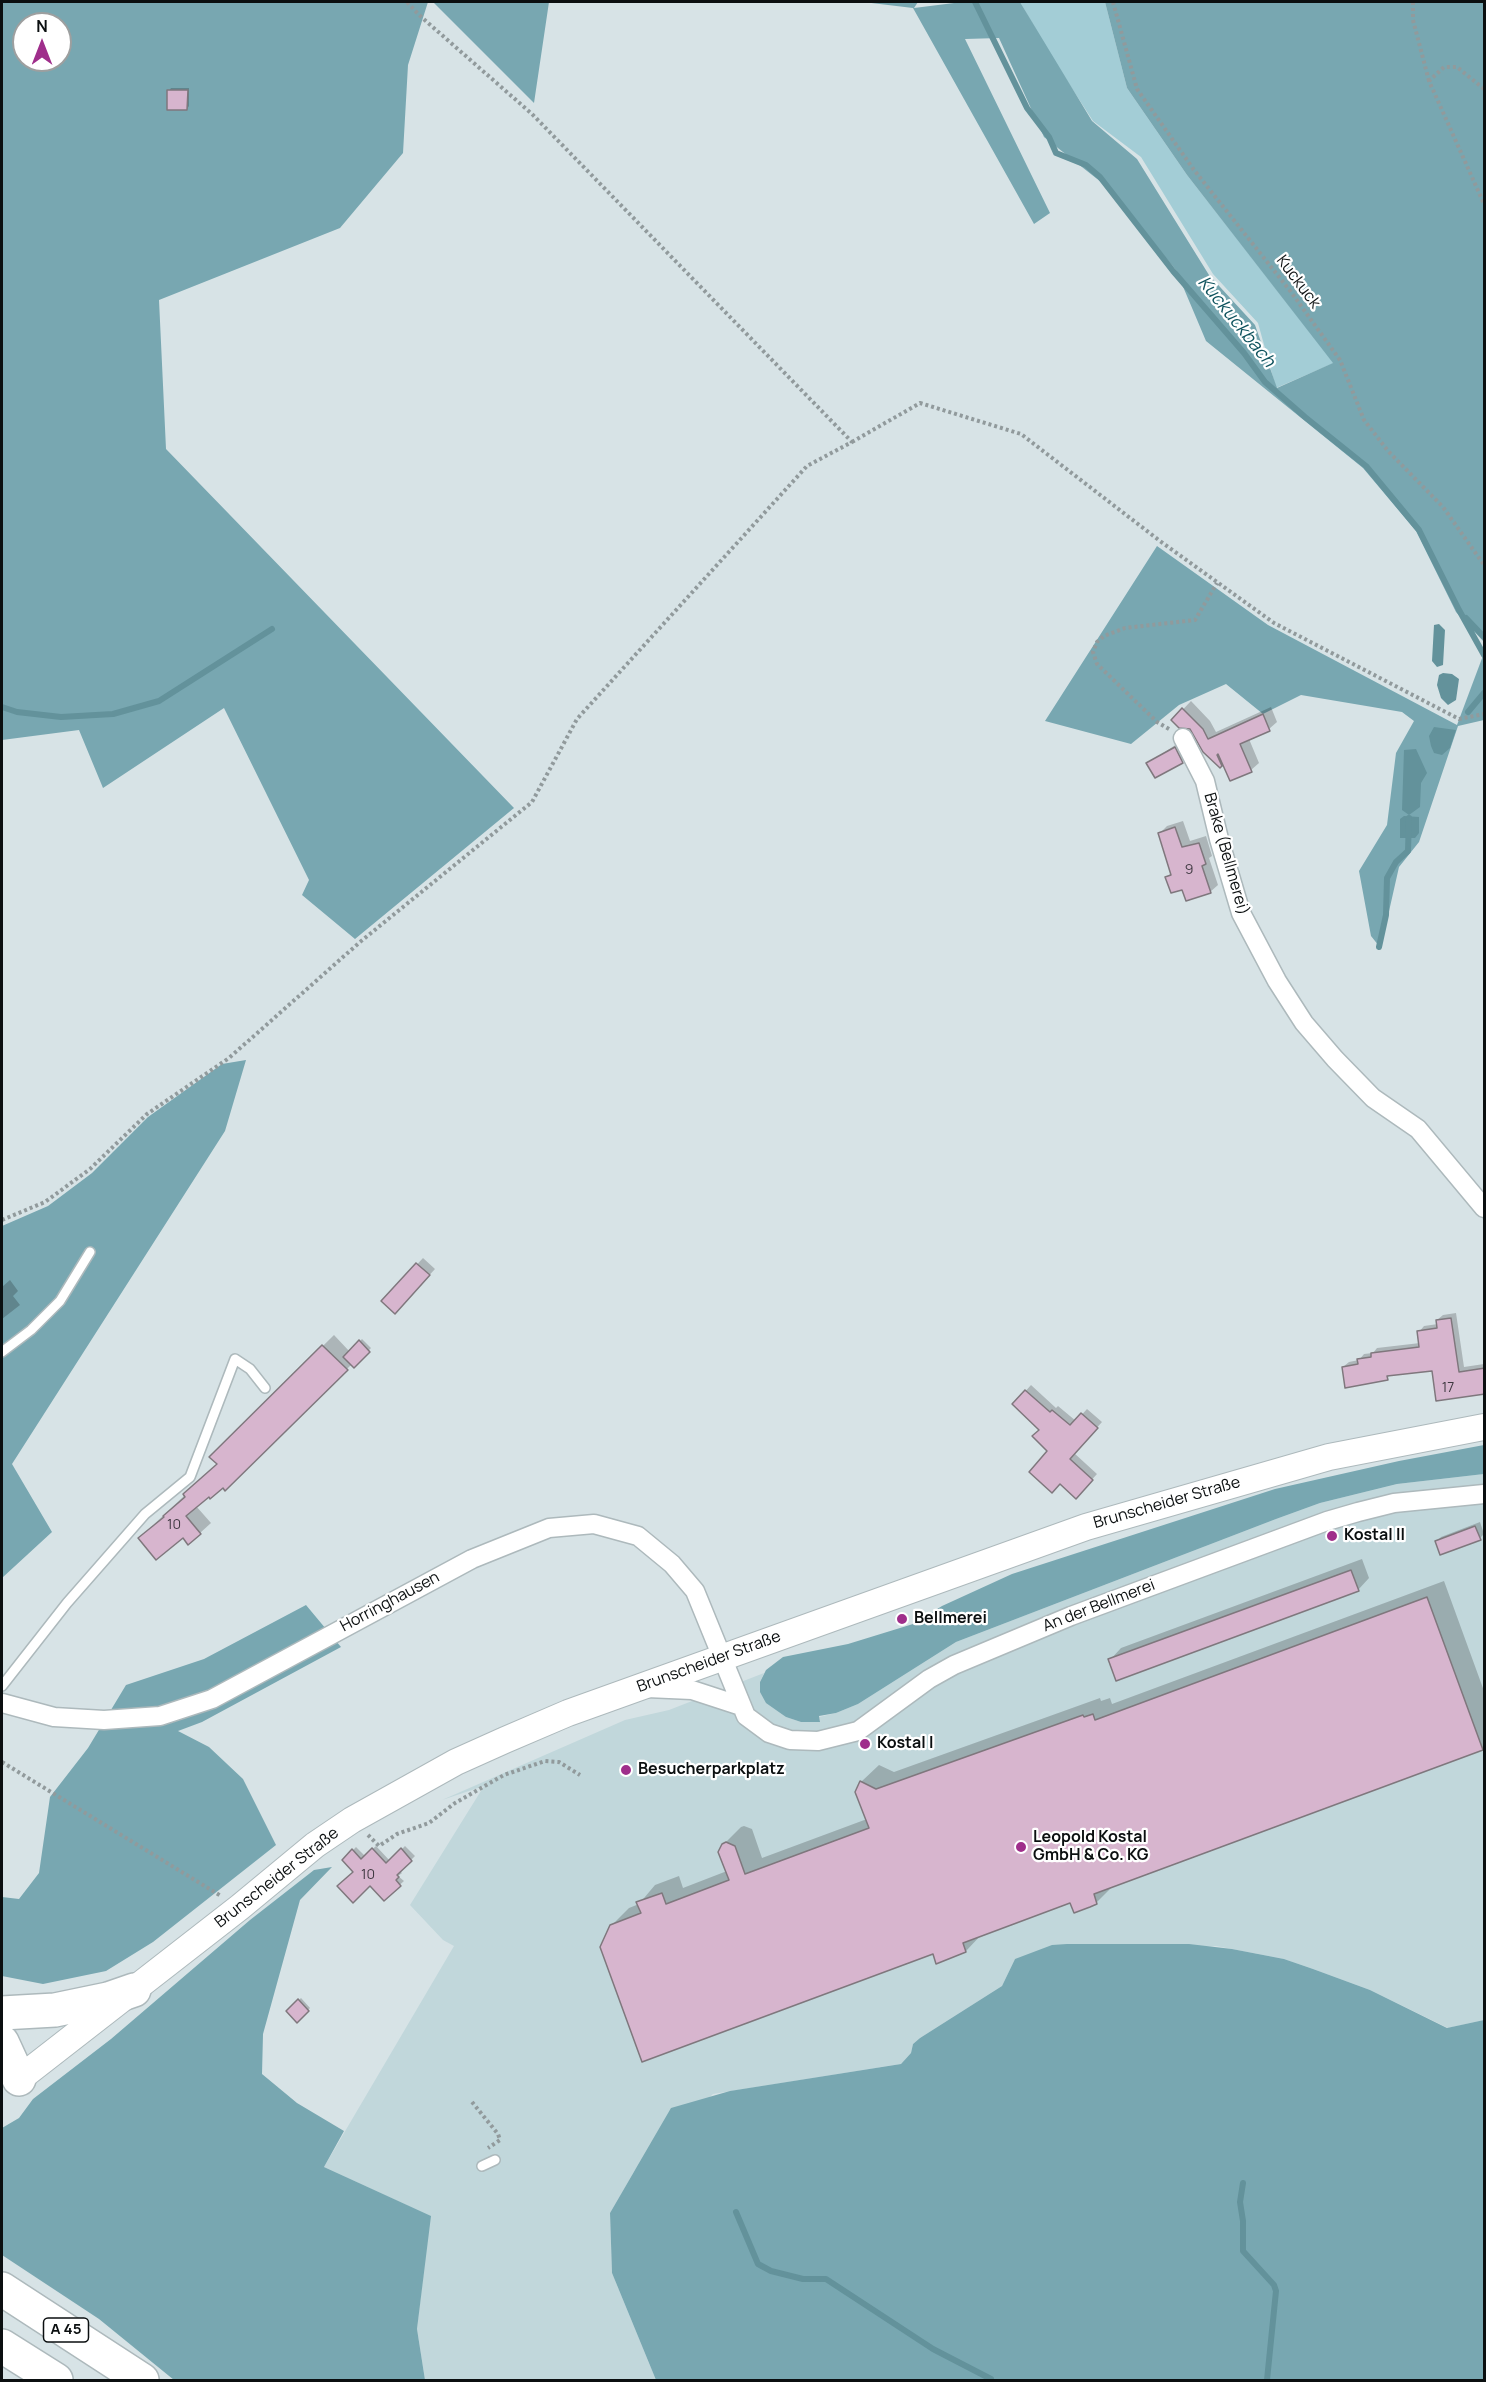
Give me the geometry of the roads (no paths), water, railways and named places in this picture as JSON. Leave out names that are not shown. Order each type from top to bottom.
[{"type":"highway","points":[[2,2013],[55,2010],[108,1999],[134,1990]]},
{"type":"highway","points":[[2,2042],[10,2074]]},
{"type":"highway","name":"A 45","points":[[2,2289],[142,2380]]},
{"type":"highway","name":"A 45","points":[[2,2346],[56,2380]]},
{"type":"main road","name":"Brunscheider Straße","points":[[10,2074],[134,1990],[315,1845],[352,1820],[456,1762],[568,1713],[1086,1527],[1329,1457],[1485,1427]]},
{"type":"street","name":"Brake (Bellmerei)","points":[[1183,738],[1205,781],[1241,913],[1277,981],[1304,1023],[1335,1059],[1373,1098],[1418,1129],[1485,1208]]},
{"type":"street","name":"An der Bellmerei","points":[[722,1658],[747,1716],[769,1733],[790,1740],[818,1741],[837,1738],[870,1725],[929,1679],[954,1665],[1071,1616],[1327,1521],[1394,1503],[1485,1494]]},
{"type":"street","name":"Horringhausen","points":[[2,1703],[54,1717],[104,1720],[160,1716],[212,1699],[386,1603],[492,1550],[549,1527],[594,1524],[638,1536],[672,1564],[695,1591],[722,1658]]},
{"type":"street","name":"An der Bellmerei","points":[[637,1688],[692,1690],[741,1706]]},
{"type":"lane","points":[[2,1352],[31,1330],[60,1301],[90,1252]]},
{"type":"lane","points":[[2,1686],[67,1603],[145,1514],[190,1477],[235,1359],[250,1369],[266,1388]]},
{"type":"lane","points":[[482,2166],[495,2160]]},
{"type":"waterway","name":"Kuckuckbach","points":[[975,2],[1027,108],[1049,137],[1056,153],[1086,165],[1100,177],[1173,271],[1244,353],[1265,382],[1366,466],[1419,530],[1484,655]]},
{"type":"waterway","points":[[1466,618],[1484,637]]},
{"type":"waterway","points":[[2,707],[17,712],[61,717],[113,714],[159,701],[272,629]]},
{"type":"waterway","name":"Kuckuckbach","points":[[1468,712],[1484,693]]},
{"type":"waterway","name":"Kuckuckbach","points":[[1379,947],[1386,915],[1387,878],[1396,862],[1408,851],[1409,818]]},
{"type":"waterway","points":[[1243,2183],[1240,2202],[1243,2221],[1243,2251],[1274,2285],[1276,2291],[1267,2380]]},
{"type":"waterway","points":[[736,2212],[758,2264],[771,2271],[803,2279],[826,2279],[933,2349],[991,2379]]},
{"type":"place","name":"Kostal II","points":[[1332,1536]]},
{"type":"place","name":"Bellmerei","points":[[902,1619]]},
{"type":"place","name":"Kostal I","points":[[865,1744]]},
{"type":"place","name":"Besucherparkplatz","points":[[626,1770]]},
{"type":"place","name":"Leopold Kostal GmbH & Co. KG","points":[[1021,1847]]}]
